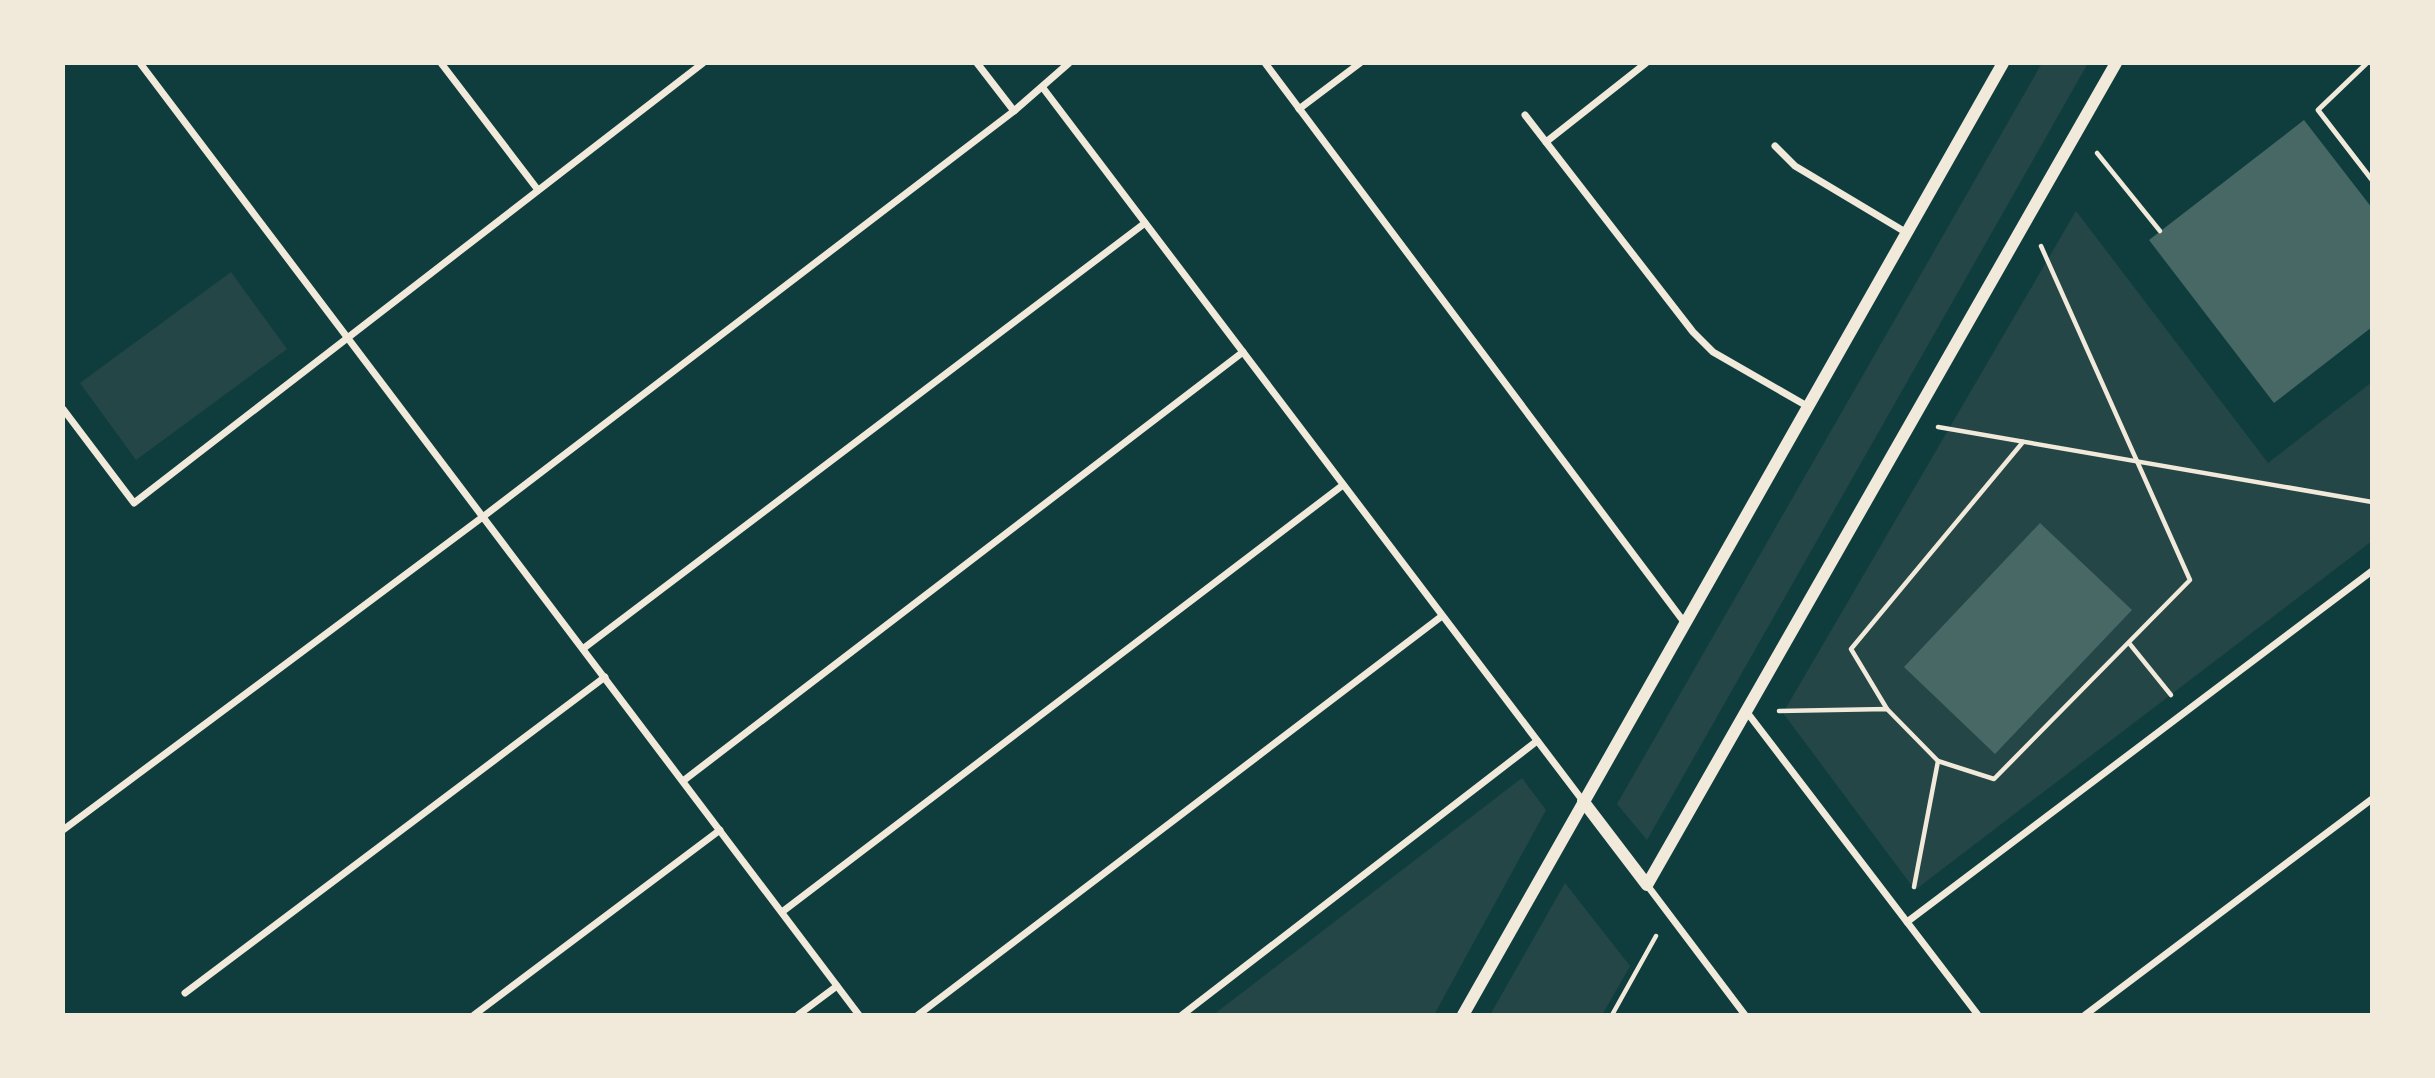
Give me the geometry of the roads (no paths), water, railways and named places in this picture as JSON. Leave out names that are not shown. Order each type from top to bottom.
[{"type":"street","points":[[140,63],[859,1015]]},
{"type":"street","points":[[442,63],[538,190]]},
{"type":"street","points":[[63,409],[134,503],[702,63]]},
{"type":"street","points":[[977,63],[1014,111]]},
{"type":"street","points":[[63,830],[484,516],[1043,89],[1069,63]]},
{"type":"street","points":[[1265,63],[1684,622]]},
{"type":"street","points":[[1299,109],[1360,63]]},
{"type":"street","points":[[1546,142],[1646,63]]},
{"type":"street","points":[[1463,1015],[2003,63]]},
{"type":"street","points":[[1647,885],[2116,63]]},
{"type":"street","points":[[1043,89],[1745,1015]]},
{"type":"street","points":[[1525,115],[1693,332],[1713,352],[1807,406]]},
{"type":"street","points":[[1775,146],[1795,166],[1907,233]]},
{"type":"street","points":[[584,648],[1145,223]]},
{"type":"street","points":[[683,781],[1243,352]]},
{"type":"street","points":[[782,912],[1343,485]]},
{"type":"street","points":[[1907,922],[2372,571]]},
{"type":"street","points":[[918,1015],[1443,616]]},
{"type":"street","points":[[185,993],[605,677]]},
{"type":"street","points":[[1746,711],[1978,1015]]},
{"type":"street","points":[[1182,1015],[1537,741]]},
{"type":"street","points":[[2085,1015],[2372,799]]},
{"type":"street","points":[[474,1015],[720,830]]},
{"type":"street","points":[[798,1015],[837,986]]},
{"type":"lane","points":[[2367,63],[2318,110],[2372,180]]}]
